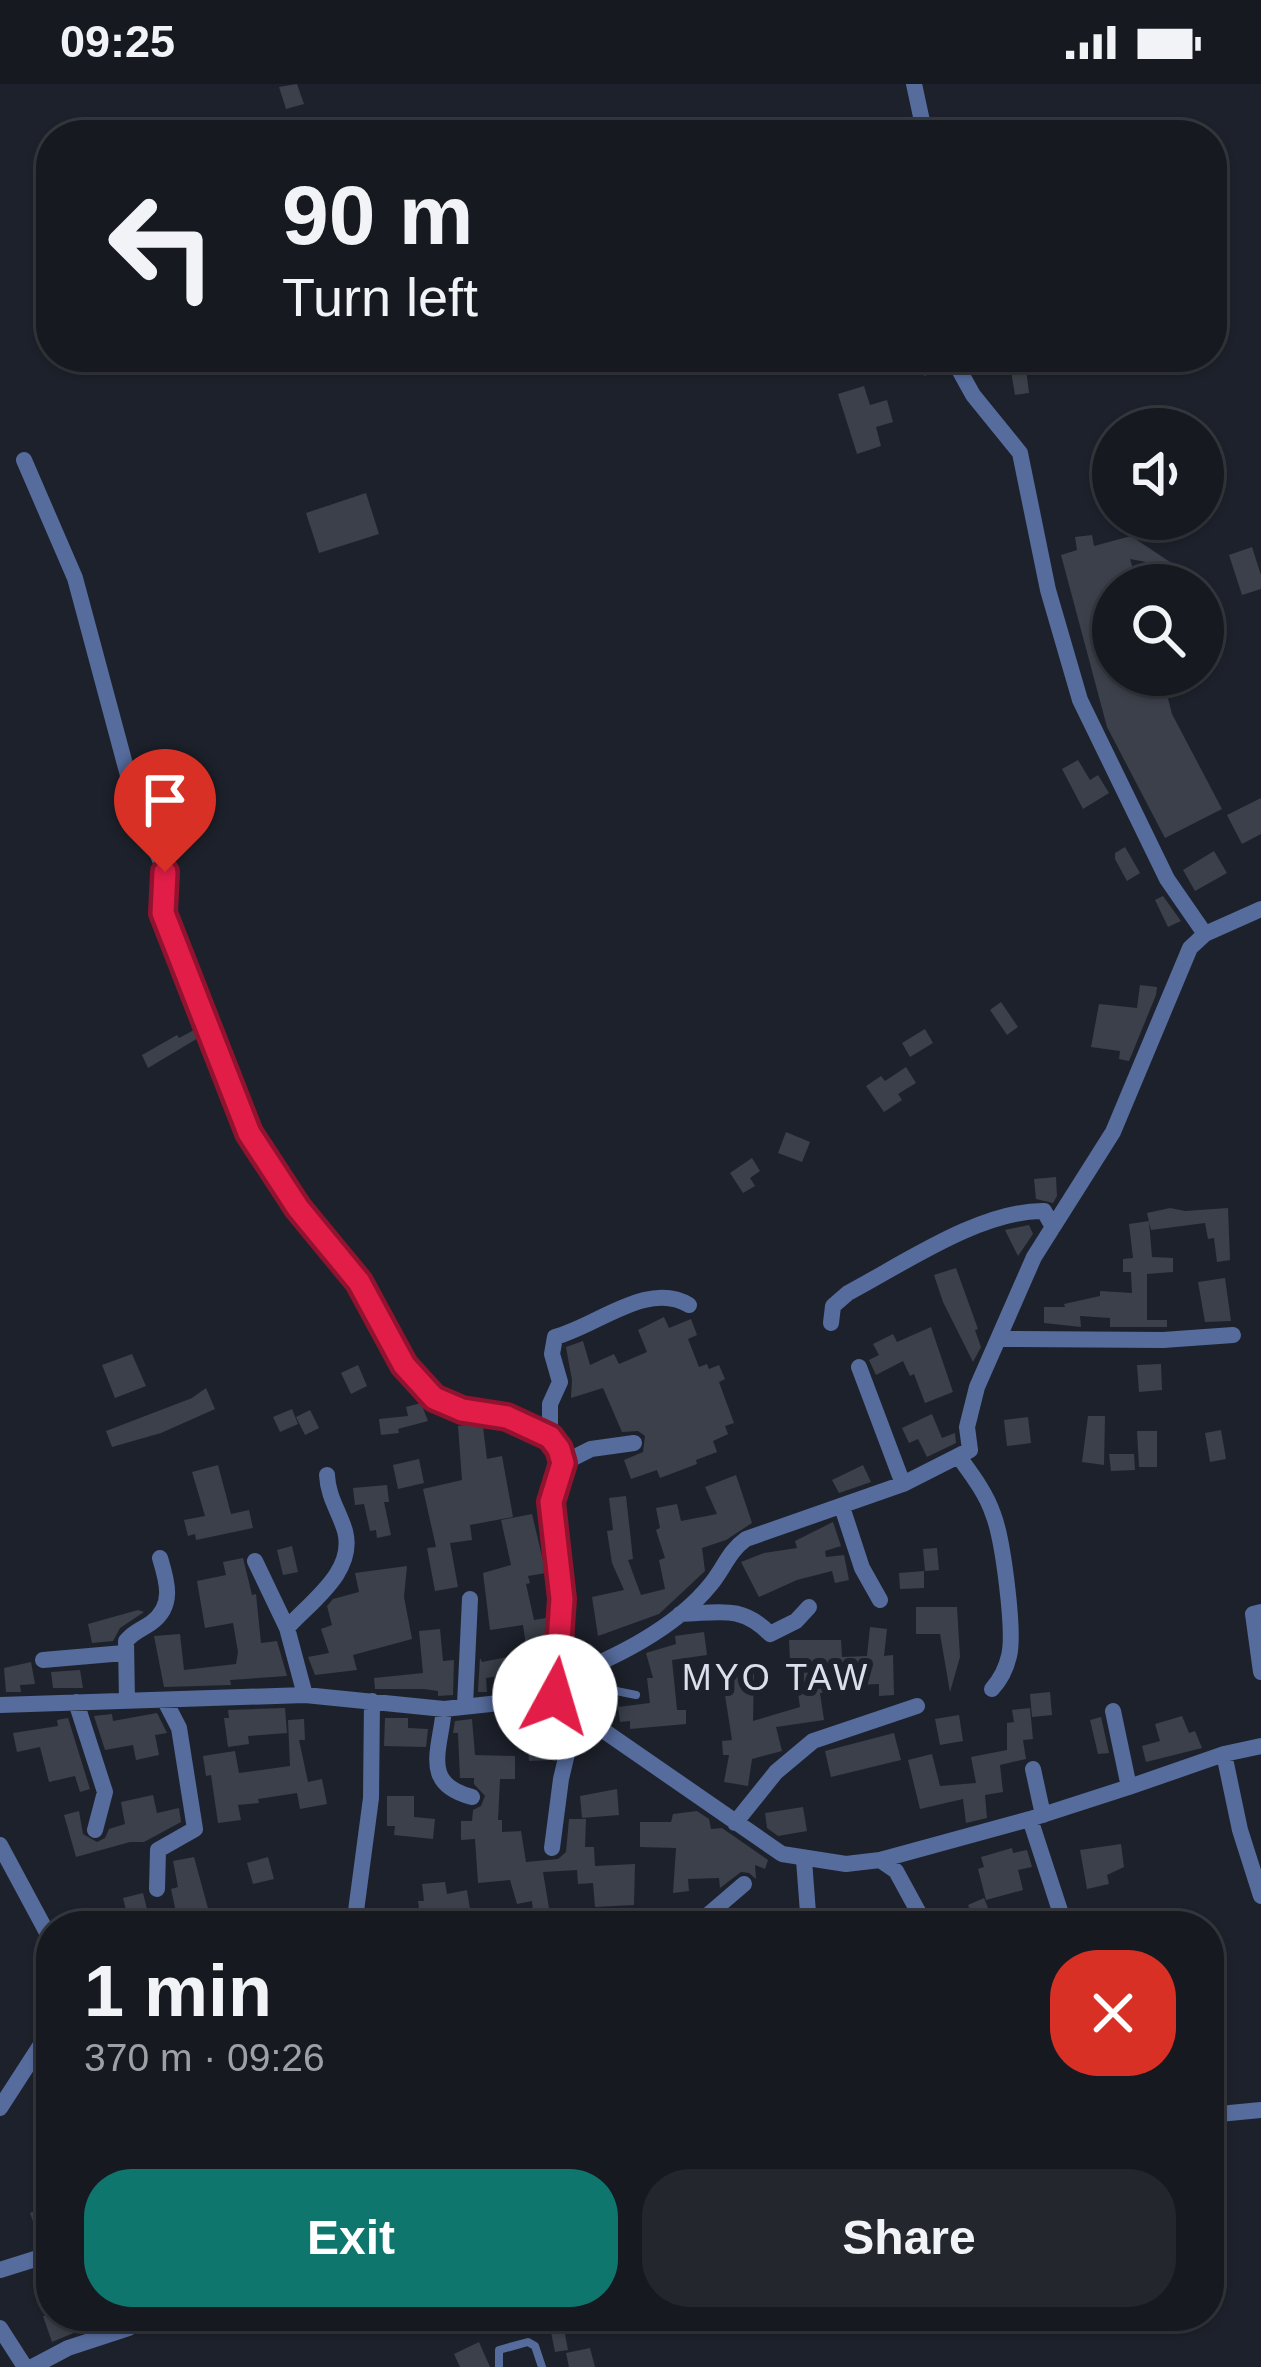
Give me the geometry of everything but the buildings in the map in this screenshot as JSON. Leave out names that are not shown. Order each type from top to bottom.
[{"type":"street","points":[[914,84],[922,120]]},
{"type":"street","points":[[961,372],[1019,453],[1048,590],[1079,700],[1167,879],[1205,934]]},
{"type":"street","points":[[23,460],[75,578],[133,794],[165,872],[163,913],[249,1133],[298,1208],[359,1282],[404,1365],[434,1398],[462,1410],[507,1417],[550,1437]]},
{"type":"street","points":[[0,1705],[304,1695],[444,1709],[557,1689],[680,1614],[710,1586],[733,1548],[746,1539],[903,1484],[959,1457],[970,1450],[971,1408],[1034,1257],[1113,1132],[1190,948],[1205,934],[1261,908]]},
{"type":"street","points":[[831,1323],[833,1306],[848,1293],[969,1230],[1022,1211],[1044,1211],[1053,1227]]},
{"type":"street","points":[[689,1305],[651,1296],[588,1327],[555,1337],[552,1354],[560,1382],[550,1404],[550,1437],[563,1463],[551,1502],[562,1599],[557,1689],[578,1711],[782,1854],[846,1864],[880,1860],[1036,1817],[1261,1746]]},
{"type":"street","points":[[999,1339],[1163,1340],[1233,1335]]},
{"type":"street","points":[[859,1367],[903,1484]]},
{"type":"street","points":[[563,1463],[591,1449],[634,1443]]},
{"type":"street","points":[[959,1457],[995,1517],[1002,1555],[1011,1651],[992,1689]]},
{"type":"street","points":[[287,1628],[336,1579],[343,1559],[347,1541],[328,1492],[327,1475]]},
{"type":"street","points":[[842,1507],[862,1568],[880,1600]]},
{"type":"street","points":[[127,1701],[124,1653],[130,1634],[152,1623],[167,1605],[168,1583],[160,1558]]},
{"type":"street","points":[[255,1561],[287,1628],[304,1695]]},
{"type":"street","points":[[465,1705],[470,1599]]},
{"type":"street","points":[[680,1614],[742,1612],[757,1619],[770,1634],[796,1621],[809,1607]]},
{"type":"street","points":[[1261,1612],[1253,1614],[1261,1672]]},
{"type":"street","points":[[43,1660],[124,1653]]},
{"type":"street","points":[[157,1888],[158,1850],[195,1829],[179,1728],[164,1700]]},
{"type":"street","points":[[356,1911],[371,1798],[372,1700]]},
{"type":"street","points":[[76,1702],[105,1792],[95,1830]]},
{"type":"street","points":[[735,1823],[776,1772],[813,1742],[917,1706]]},
{"type":"street","points":[[444,1709],[437,1767],[440,1782],[450,1792],[472,1797]]},
{"type":"street","points":[[552,1848],[561,1779],[578,1711]]},
{"type":"street","points":[[1113,1711],[1129,1787]]},
{"type":"street","points":[[1224,1754],[1240,1830],[1261,1896]]},
{"type":"street","points":[[1033,1769],[1036,1817],[1061,1911]]},
{"type":"street","points":[[0,1845],[36,1912]]},
{"type":"street","points":[[804,1860],[808,1911]]},
{"type":"street","points":[[880,1860],[896,1870],[918,1911]]},
{"type":"street","points":[[712,1911],[744,1884]]},
{"type":"street","points":[[0,2108],[36,2054]]},
{"type":"street","points":[[1224,2114],[1261,2110]]},
{"type":"street","points":[[0,2270],[36,2259]]},
{"type":"street","points":[[2,2334],[29,2367],[120,2331]]},
{"type":"lane","points":[[557,1689],[636,1695]]},
{"type":"lane","points":[[499,2367],[499,2350],[528,2342],[535,2347],[542,2367]]},
{"type":"district","name":"MYO TAW","points":[[776,1677]]},
{"type":"route","points":[[165,872],[163,913],[249,1133],[298,1208],[359,1282],[404,1365],[434,1398],[462,1410],[507,1417],[550,1437],[559,1449],[563,1463],[551,1502],[562,1599],[555,1697]]}]
